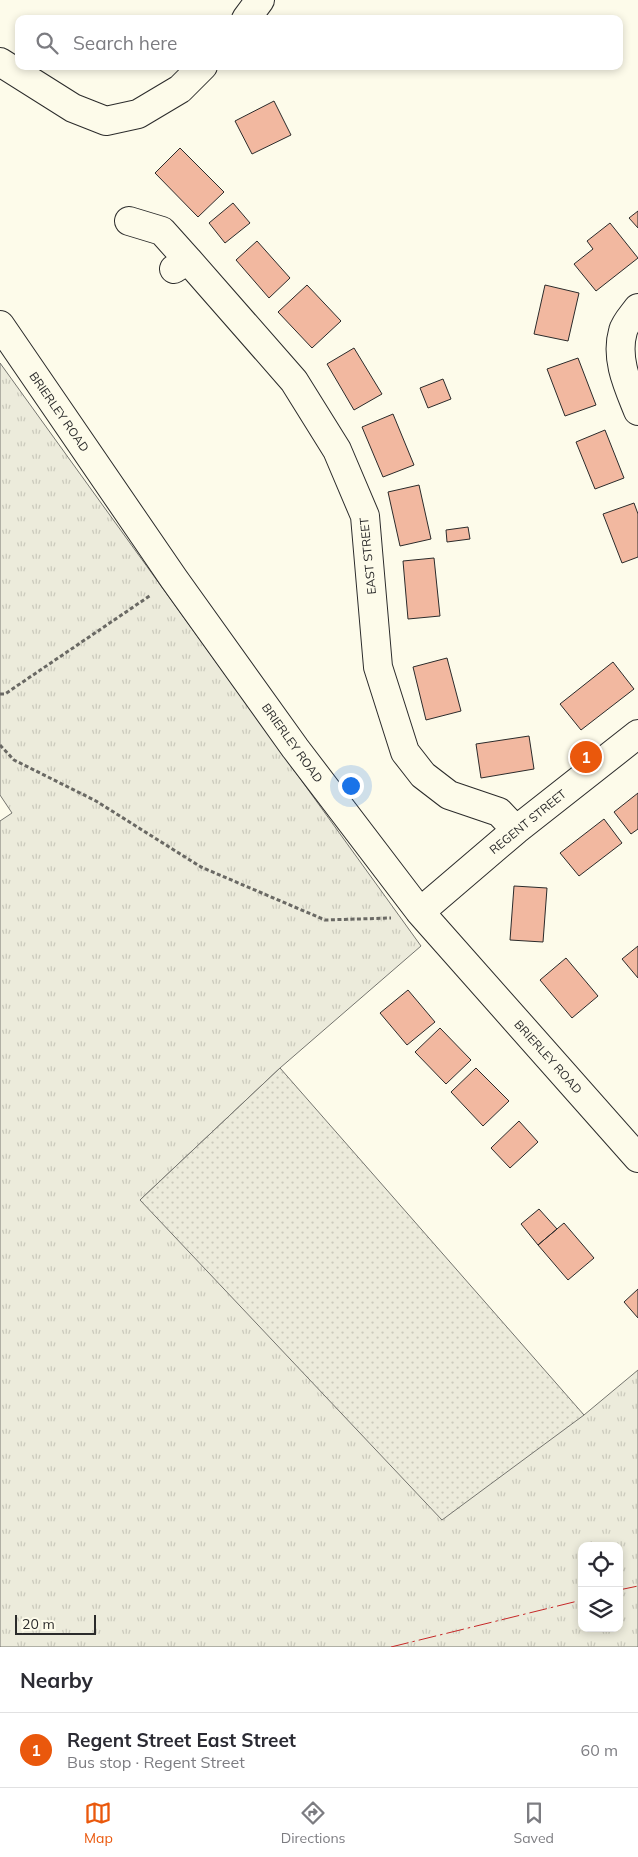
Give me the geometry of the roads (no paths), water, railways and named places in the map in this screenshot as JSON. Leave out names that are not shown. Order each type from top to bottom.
[{"type":"street","points":[[249,15],[260,0]]},
{"type":"street","points":[[0,62],[73,108],[106,122],[138,114],[180,89],[199,70]]},
{"type":"street","name":"EAST STREET","points":[[129,221],[162,231],[181,265],[294,381],[337,450],[365,516],[378,667],[405,752],[422,775],[449,795],[499,812],[516,830]]},
{"type":"street","points":[[638,308],[623,330],[620,359],[627,384],[638,411]]},
{"type":"street","name":"BRIERLEY ROAD","points":[[0,326],[174,579],[295,748],[420,912],[638,1158]]},
{"type":"street","name":"REGENT STREET","points":[[420,912],[516,830],[638,734]]},
{"type":"place","name":"Regent Street East Street","points":[[586,757]]}]
